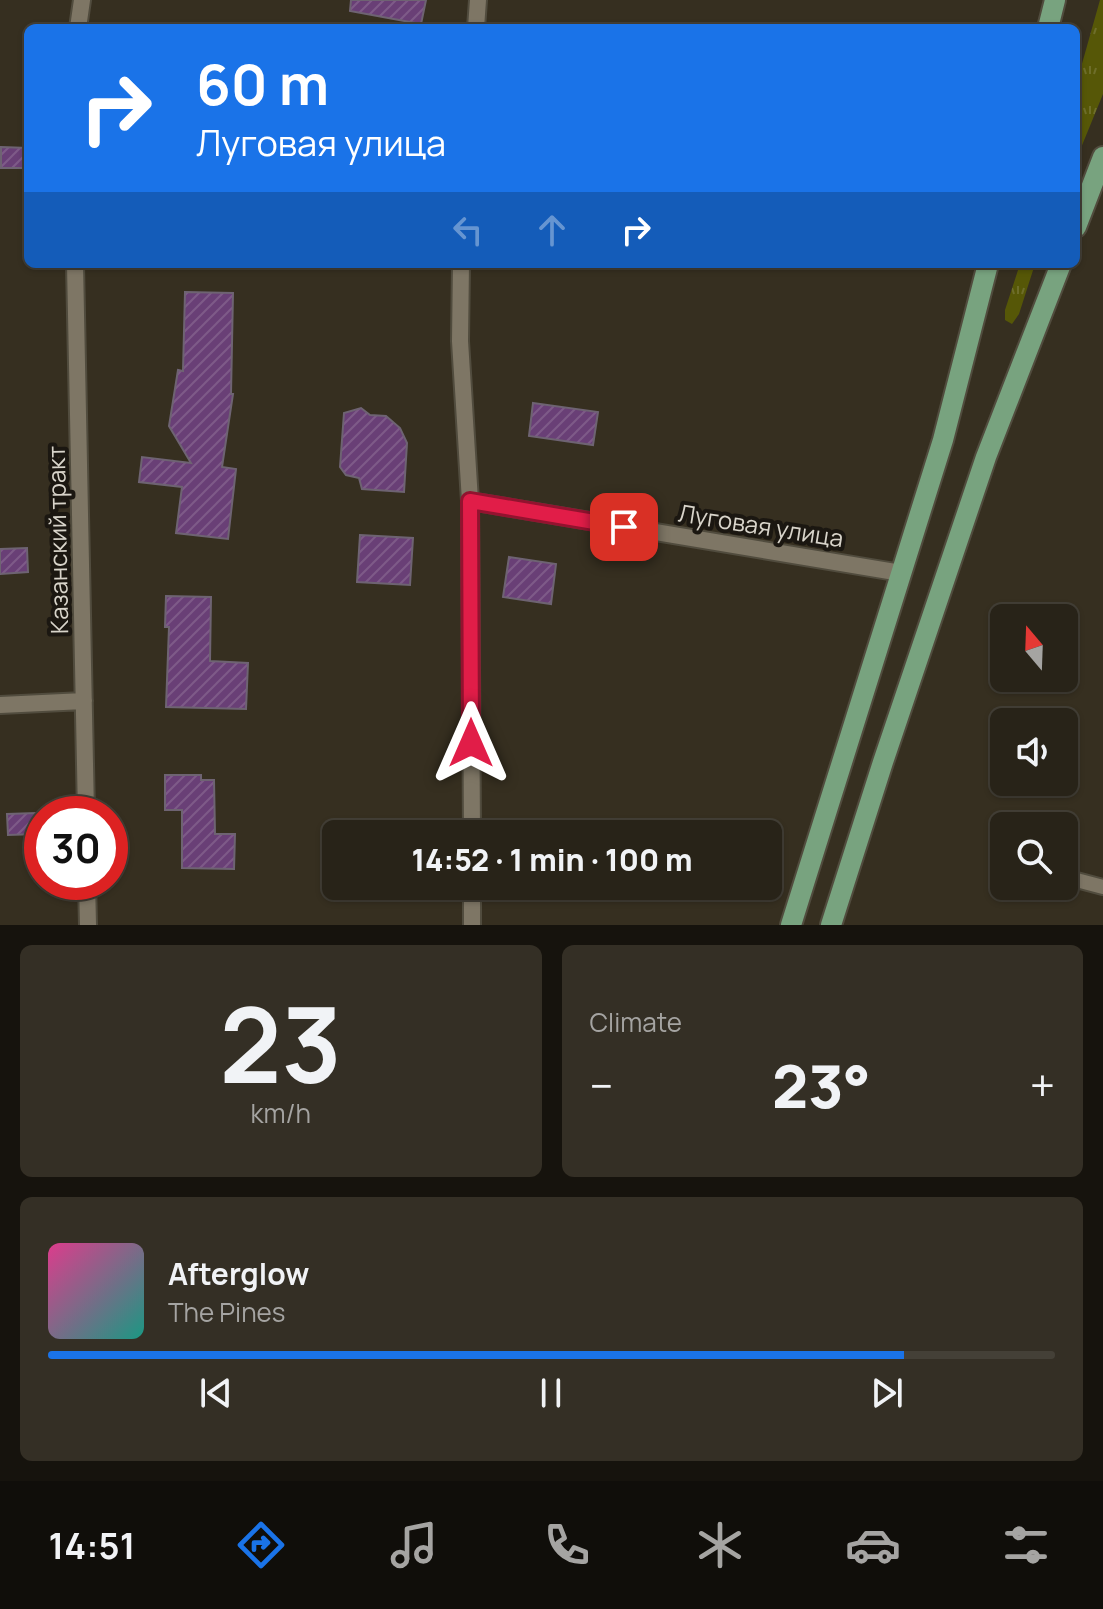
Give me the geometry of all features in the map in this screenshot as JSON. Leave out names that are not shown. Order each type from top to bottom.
[{"type":"main road","points":[[1049,24],[1055,0]]},
{"type":"main road","points":[[1080,217],[1103,157]]},
{"type":"main road","points":[[791,925],[943,440],[987,268]]},
{"type":"main road","points":[[831,925],[986,457],[1059,268]]},
{"type":"street","points":[[79,24],[82,0]]},
{"type":"street","points":[[476,24],[478,0]]},
{"type":"street","name":"Казанский тракт","points":[[75,268],[86,796]]},
{"type":"street","points":[[461,268],[460,341],[470,501],[472,820]]},
{"type":"street","name":"Луговая улица","points":[[470,501],[901,573]]},
{"type":"street","points":[[0,705],[84,701]]},
{"type":"street","points":[[87,900],[88,925]]},
{"type":"street","points":[[472,900],[472,925]]},
{"type":"lane","points":[[1078,880],[1103,887]]},
{"type":"green space","points":[[1100,0],[1103,0],[1103,94],[1080,150],[1080,71]]},
{"type":"green space","points":[[1019,268],[1034,268],[1019,314],[1012,324],[1005,320],[1005,310]]},
{"type":"building","points":[[351,0],[426,0],[421,24],[350,11]]},
{"type":"building","points":[[1,147],[24,148],[24,168],[1,168]]},
{"type":"building","points":[[185,292],[233,293],[233,394],[222,467],[236,469],[228,539],[176,533],[182,487],[139,482],[142,457],[191,463],[169,426],[178,370],[183,371]]},
{"type":"building","points":[[533,403],[598,412],[593,445],[529,436]]},
{"type":"building","points":[[361,408],[370,415],[386,416],[400,428],[407,443],[404,492],[362,489],[359,478],[346,475],[340,467],[344,413]]},
{"type":"building","points":[[360,535],[413,538],[410,585],[357,582]]},
{"type":"building","points":[[27,548],[28,572],[0,574],[0,549]]},
{"type":"building","points":[[509,557],[556,564],[551,604],[503,597]]},
{"type":"building","points":[[166,596],[211,597],[210,661],[248,663],[246,709],[166,707],[169,627],[165,627]]},
{"type":"building","points":[[165,775],[201,775],[201,780],[214,780],[215,834],[235,834],[234,869],[182,868],[182,810],[165,810]]},
{"type":"building","points":[[24,813],[24,834],[8,835],[7,814]]},
{"type":"route","points":[[471,743],[470,501],[624,527]]}]
